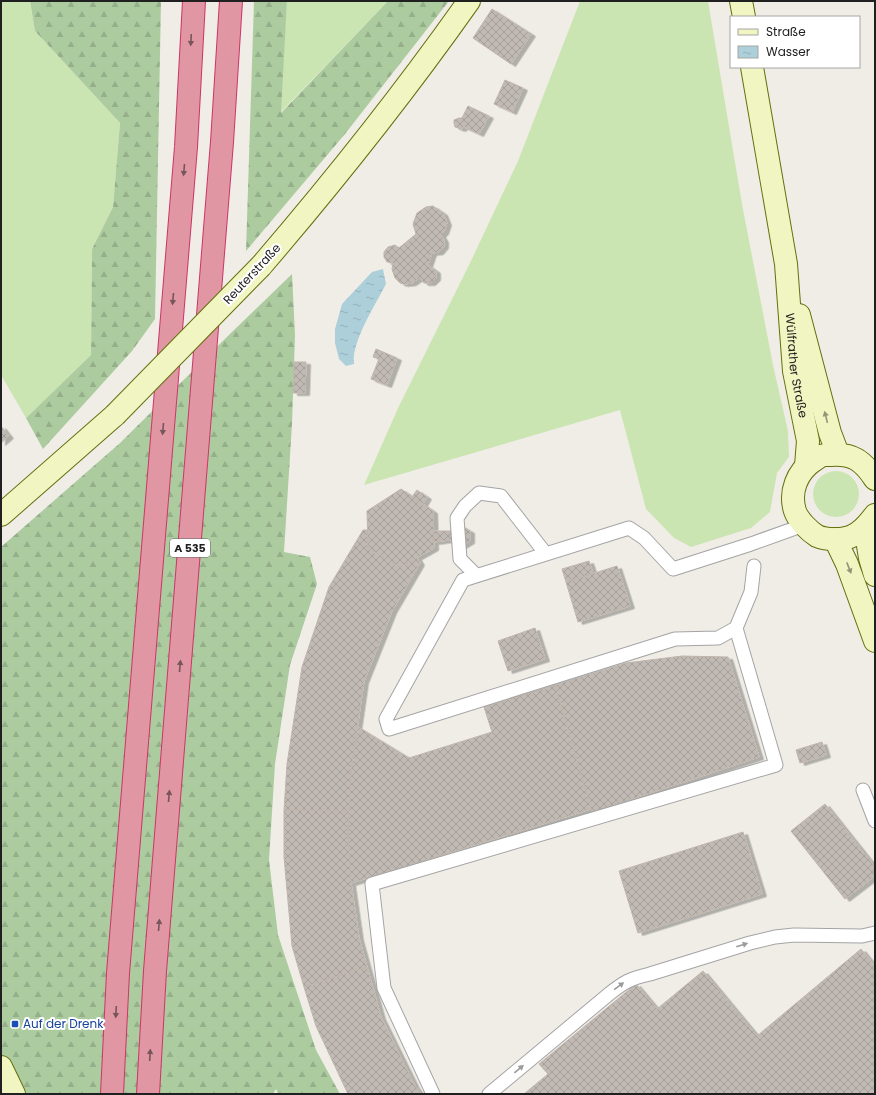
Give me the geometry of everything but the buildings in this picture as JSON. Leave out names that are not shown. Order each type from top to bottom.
[{"type":"highway","name":"A 535","points":[[112,1094],[119,965],[186,147],[194,1]]},
{"type":"highway","name":"A 535","points":[[148,1094],[155,971],[220,166],[231,1]]},
{"type":"main road","name":"Reuterstraße","points":[[1,515],[115,415],[261,266],[328,188],[430,57],[469,1]]},
{"type":"main road","points":[[741,1],[744,16]]},
{"type":"main road","name":"Wülfrather Straße","points":[[752,68],[786,264],[830,433],[838,454]]},
{"type":"main road","name":"Wülfrather Straße","points":[[786,264],[794,371],[808,441],[806,466]]},
{"type":"main road","points":[[870,521],[851,537],[834,539],[818,536],[804,525],[795,512],[793,494],[796,479],[806,466],[821,456],[838,454],[854,457],[868,468],[875,479]]},
{"type":"main road","points":[[870,521],[870,558],[875,575]]},
{"type":"main road","points":[[834,539],[847,564],[875,641]]},
{"type":"main road","points":[[1,1067],[14,1094]]},
{"type":"lane","points":[[476,575],[460,559],[457,518],[464,506],[479,493],[501,496],[546,554]]},
{"type":"lane","points":[[754,566],[752,592],[736,628],[718,638],[674,640],[389,729],[386,719],[463,580],[629,528],[644,538],[673,569],[804,525]]},
{"type":"lane","points":[[433,1094],[384,988],[372,884],[776,764],[736,628]]},
{"type":"lane","points":[[863,790],[875,821]]},
{"type":"lane","points":[[489,1094],[609,994],[635,977],[650,974],[750,943],[775,937],[794,935],[862,936],[875,933]]},
{"type":"green space","points":[[1,1],[30,1],[35,31],[120,123],[113,207],[92,249],[91,355],[26,418],[1,375]]},
{"type":"green space","points":[[30,1],[161,1],[155,319],[132,351],[43,449],[26,418],[91,355],[92,249],[113,207],[120,123],[35,31]]},
{"type":"green space","points":[[254,1],[287,1],[281,113],[388,1],[449,1],[345,134],[246,251]]},
{"type":"green space","points":[[287,1],[388,1],[280,113]]},
{"type":"green space","points":[[580,1],[708,1],[742,204],[773,365],[788,431],[789,457],[777,473],[770,512],[751,528],[691,547],[674,538],[646,509],[620,410],[364,485],[399,406],[470,263],[518,161]]},
{"type":"green space","points":[[292,274],[295,335],[292,424],[284,552],[310,557],[317,584],[290,665],[275,764],[269,860],[278,935],[316,1050],[340,1094],[278,1094],[276,1089],[273,1094],[1,1094],[1,547],[120,443]]},
{"type":"green space","points":[[841,471],[853,477],[858,485],[858,503],[853,511],[845,516],[831,517],[819,511],[814,503],[813,489],[819,477],[827,472]]},
{"type":"water","points":[[383,269],[386,284],[360,334],[354,355],[354,364],[346,366],[339,359],[335,343],[335,329],[342,304],[372,272]]},
{"type":"place","name":"Auf der Drenk","points":[[15,1024]]}]
